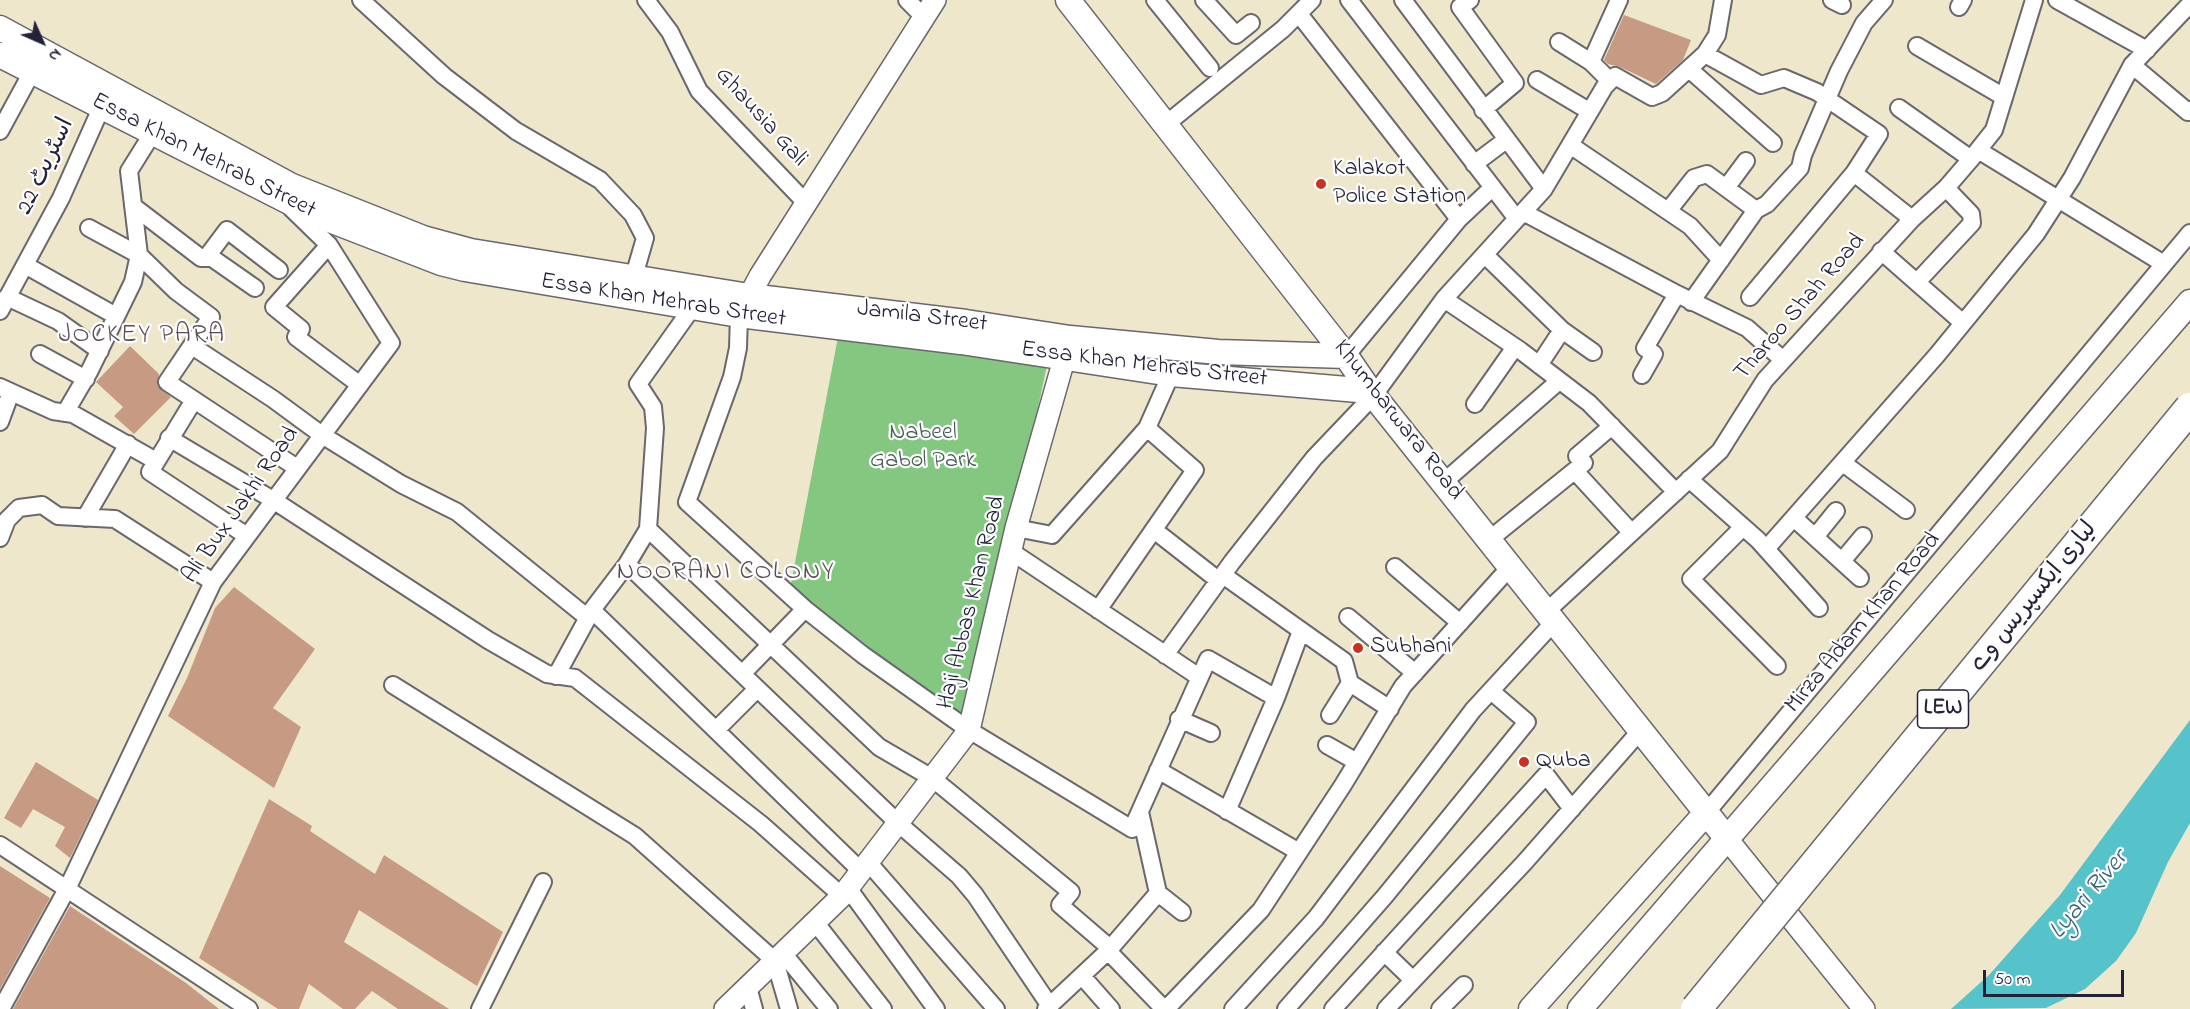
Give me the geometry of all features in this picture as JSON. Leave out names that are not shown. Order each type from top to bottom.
[{"type":"highway","name":"لیاری ایکسپریس وے","points":[[1696,1009],[2190,408]]},
{"type":"main road","name":"Khumbarwara Road","points":[[1068,0],[1346,356],[1372,393],[1728,840]]},
{"type":"main road","name":"Essa Khan Mehrab Street","points":[[0,28],[284,191],[309,212],[441,263],[496,276],[691,307],[744,306],[839,317],[1067,348],[1171,374],[1372,393]]},
{"type":"main road","name":"Essa Khan Mehrab Street","points":[[0,55],[154,131],[284,191],[423,238],[488,254],[708,289],[744,306]]},
{"type":"main road","name":"Mirza Adam Khan Road","points":[[1580,1009],[2190,302]]},
{"type":"main road","points":[[1067,348],[1346,356]]},
{"type":"main road","name":"Mirza Adam Khan Road","points":[[1531,1009],[1706,813]]},
{"type":"street","points":[[361,0],[444,76],[507,124],[600,180],[633,215],[645,238],[634,276]]},
{"type":"street","name":"Ghausia Gali","points":[[646,0],[670,32],[699,91],[807,204]]},
{"type":"street","points":[[907,0],[929,8],[744,306],[732,377],[687,502],[805,609],[863,655],[969,730],[1132,829],[1179,719],[1208,659],[1276,698]]},
{"type":"street","points":[[1155,0],[1210,68]]},
{"type":"street","points":[[1204,0],[1236,35],[1251,23]]},
{"type":"street","points":[[1349,0],[1492,188],[1520,216],[1747,328],[1783,360]]},
{"type":"street","points":[[1403,0],[1544,189]]},
{"type":"street","points":[[1470,0],[1460,7],[1515,83],[1483,110]]},
{"type":"street","points":[[1591,62],[1619,0]]},
{"type":"street","points":[[1165,655],[1220,578],[1314,458],[1372,393],[1444,299],[1544,189],[1589,111],[1610,81],[1615,76],[1652,97],[1662,93],[1705,54],[1717,35],[1723,0]]},
{"type":"street","points":[[1642,375],[1654,354],[1646,348],[1684,298],[1721,260],[1756,210],[1767,204],[1800,168],[1803,155],[1839,71],[1864,22],[1884,0]]},
{"type":"street","name":"Tharoo Shah Road","points":[[1233,1009],[1316,918],[1424,773],[1551,616],[1631,532],[1720,451],[1765,380],[1881,251],[1946,188],[1994,130],[2034,0]]},
{"type":"street","points":[[2057,0],[2147,50]]},
{"type":"street","points":[[1766,549],[1795,519],[1963,323],[2036,234],[2077,170],[2132,65],[2190,4]]},
{"type":"street","points":[[1165,125],[1283,30],[1303,5],[1459,219]]},
{"type":"street","points":[[1559,42],[1591,62],[1610,81]]},
{"type":"street","points":[[1917,46],[1939,61],[2004,97]]},
{"type":"street","points":[[1705,54],[1761,85],[1784,78],[1828,99],[1879,134],[1854,173],[1750,297]]},
{"type":"street","points":[[2132,65],[2188,112],[2190,110]]},
{"type":"street","points":[[1689,69],[1773,143]]},
{"type":"street","points":[[0,131],[32,72]]},
{"type":"street","points":[[1537,80],[1589,111]]},
{"type":"street","name":"اسٹریٹ 22","points":[[4,304],[61,198],[102,106]]},
{"type":"street","points":[[1899,108],[1974,155],[2058,201],[2164,264]]},
{"type":"street","points":[[65,413],[86,379],[133,282],[139,255],[129,171],[154,131]]},
{"type":"street","points":[[1474,164],[1506,140]]},
{"type":"street","points":[[1570,145],[1690,226],[1721,260]]},
{"type":"street","points":[[1726,188],[1746,161]]},
{"type":"street","points":[[1854,173],[1912,219]]},
{"type":"street","points":[[1668,211],[1694,178],[1707,174],[1756,210]]},
{"type":"street","points":[[1346,356],[1459,219],[1492,188]]},
{"type":"street","points":[[1917,282],[1972,223],[1971,214],[1946,188]]},
{"type":"street","name":"Ali Bux Jakhi Road","points":[[2,1009],[67,889],[213,582],[391,343],[329,245],[284,191]]},
{"type":"street","points":[[133,206],[201,258],[212,258],[255,288]]},
{"type":"street","points":[[89,228],[139,255],[176,291],[210,317],[167,382],[297,468]]},
{"type":"street","points":[[206,258],[227,230],[279,270]]},
{"type":"street","name":"Mirza Adam Khan Road","points":[[1706,813],[2190,233]]},
{"type":"street","points":[[329,245],[274,307],[301,329],[296,336],[360,385]]},
{"type":"street","points":[[1881,251],[1963,323]]},
{"type":"street","points":[[1485,255],[1562,330],[1593,352]]},
{"type":"street","points":[[25,266],[116,316]]},
{"type":"street","points":[[556,676],[590,614],[627,564],[648,529],[655,428],[652,407],[638,384],[691,307],[708,289]]},
{"type":"street","points":[[1444,299],[1515,347],[1589,403],[1676,492]]},
{"type":"street","points":[[4,304],[58,321],[100,351]]},
{"type":"street","points":[[1539,365],[1562,330]]},
{"type":"street","points":[[192,346],[264,393],[322,435],[401,484],[457,512],[590,614],[865,866],[996,1009]]},
{"type":"street","points":[[1475,404],[1515,347]]},
{"type":"street","name":"Haji Abbas Khan Road","points":[[725,1009],[845,892],[969,730],[1016,528],[1067,348]]},
{"type":"street","points":[[40,354],[86,379]]},
{"type":"street","points":[[1016,528],[1052,535],[1147,428],[1171,374]]},
{"type":"street","points":[[1444,481],[1559,381]]},
{"type":"street","points":[[0,422],[6,389],[52,411],[73,414],[156,461]]},
{"type":"street","points":[[194,400],[150,472],[247,536]]},
{"type":"street","points":[[1490,539],[1584,463],[1577,456],[1612,426]]},
{"type":"street","points":[[1098,610],[1195,471],[1147,428]]},
{"type":"street","points":[[169,438],[273,500],[488,640],[547,674],[575,678],[845,892],[936,1009]]},
{"type":"street","points":[[85,518],[128,444]]},
{"type":"street","points":[[1843,463],[1906,510]]},
{"type":"street","points":[[1575,471],[1631,532]]},
{"type":"street","points":[[1689,480],[1743,526],[1819,608]]},
{"type":"street","points":[[0,538],[4,518],[18,508],[42,505],[58,516],[115,519],[213,582]]},
{"type":"street","points":[[1815,537],[1836,511]]},
{"type":"street","points":[[1795,519],[1860,578]]},
{"type":"street","points":[[1743,526],[1691,579],[1777,666]]},
{"type":"street","points":[[648,529],[879,747],[932,778],[1071,892],[1060,905],[1109,950],[1165,1009],[1261,910],[1415,673],[1511,566]]},
{"type":"street","points":[[1154,530],[1344,662],[1350,683],[1390,709]]},
{"type":"street","points":[[1842,561],[1863,536]]},
{"type":"street","points":[[1012,552],[1199,677]]},
{"type":"street","points":[[627,564],[898,823],[964,882],[1048,1007],[1109,950],[1158,893]]},
{"type":"street","points":[[1395,567],[1460,623]]},
{"type":"street","points":[[742,674],[805,609]]},
{"type":"street","points":[[1347,617],[1415,673]]},
{"type":"street","points":[[1227,811],[1276,698],[1301,631]]},
{"type":"street","points":[[1330,715],[1350,683]]},
{"type":"street","points":[[393,685],[635,836],[779,957],[829,1009]]},
{"type":"street","points":[[717,729],[757,689]]},
{"type":"street","points":[[1286,1009],[1385,896],[1527,722],[1491,691]]},
{"type":"street","points":[[1179,719],[1211,733]]},
{"type":"street","points":[[1386,1009],[1572,809],[1641,730]]},
{"type":"street","points":[[1327,746],[1357,762]]},
{"type":"street","points":[[1158,770],[1299,852]]},
{"type":"street","points":[[1333,1009],[1546,775],[1572,809]]},
{"type":"street","points":[[1140,812],[1158,893],[1182,912]]},
{"type":"street","points":[[1728,840],[1864,1009]]},
{"type":"street","points":[[0,845],[249,1009]]},
{"type":"street","points":[[480,1009],[543,882]]},
{"type":"street","points":[[815,922],[883,1009]]},
{"type":"street","points":[[1384,952],[1413,980]]},
{"type":"street","points":[[779,957],[789,1009]]},
{"type":"street","points":[[1082,976],[1111,1009]]},
{"type":"street","points":[[1440,1009],[1464,985]]},
{"type":"street","points":[[748,987],[754,1009]]},
{"type":"green space","name":"Nabeel Gabol Park","points":[[842,316],[1052,342],[969,730],[789,594]]},
{"type":"water","name":"Lyari River","points":[[2190,720],[2190,823],[2168,862],[2136,933],[2116,961],[2085,989],[2046,1008],[1951,1009],[1989,975],[2060,895]]},
{"type":"building","points":[[1624,15],[1691,40],[1683,60],[1656,84],[1620,67],[1608,64],[1604,60]]},
{"type":"building","points":[[130,346],[159,374],[158,387],[171,397],[134,434],[114,416],[123,407],[96,382]]},
{"type":"building","points":[[234,587],[315,649],[273,708],[301,727],[274,788],[168,716],[187,678],[215,608]]},
{"type":"building","points":[[36,762],[98,800],[70,858],[55,846],[65,827],[33,809],[21,828],[4,818]]},
{"type":"building","points":[[269,799],[312,826],[310,831],[375,874],[384,855],[503,932],[477,986],[359,910],[344,942],[449,1009],[398,1009],[372,991],[355,1009],[343,1009],[309,984],[299,1009],[278,1009],[199,958]]},
{"type":"building","points":[[0,866],[50,898],[0,989]]},
{"type":"building","points":[[70,906],[186,983],[219,1009],[13,1009]]},
{"type":"place","name":"Kalakot Police Station","points":[[1321,184]]},
{"type":"place","name":"Subhani","points":[[1358,648]]},
{"type":"place","name":"Quba","points":[[1524,762]]},
{"type":"district","name":"JOCKEY PARA","points":[[142,337]]},
{"type":"district","name":"NOORANI COLONY","points":[[726,574]]}]
